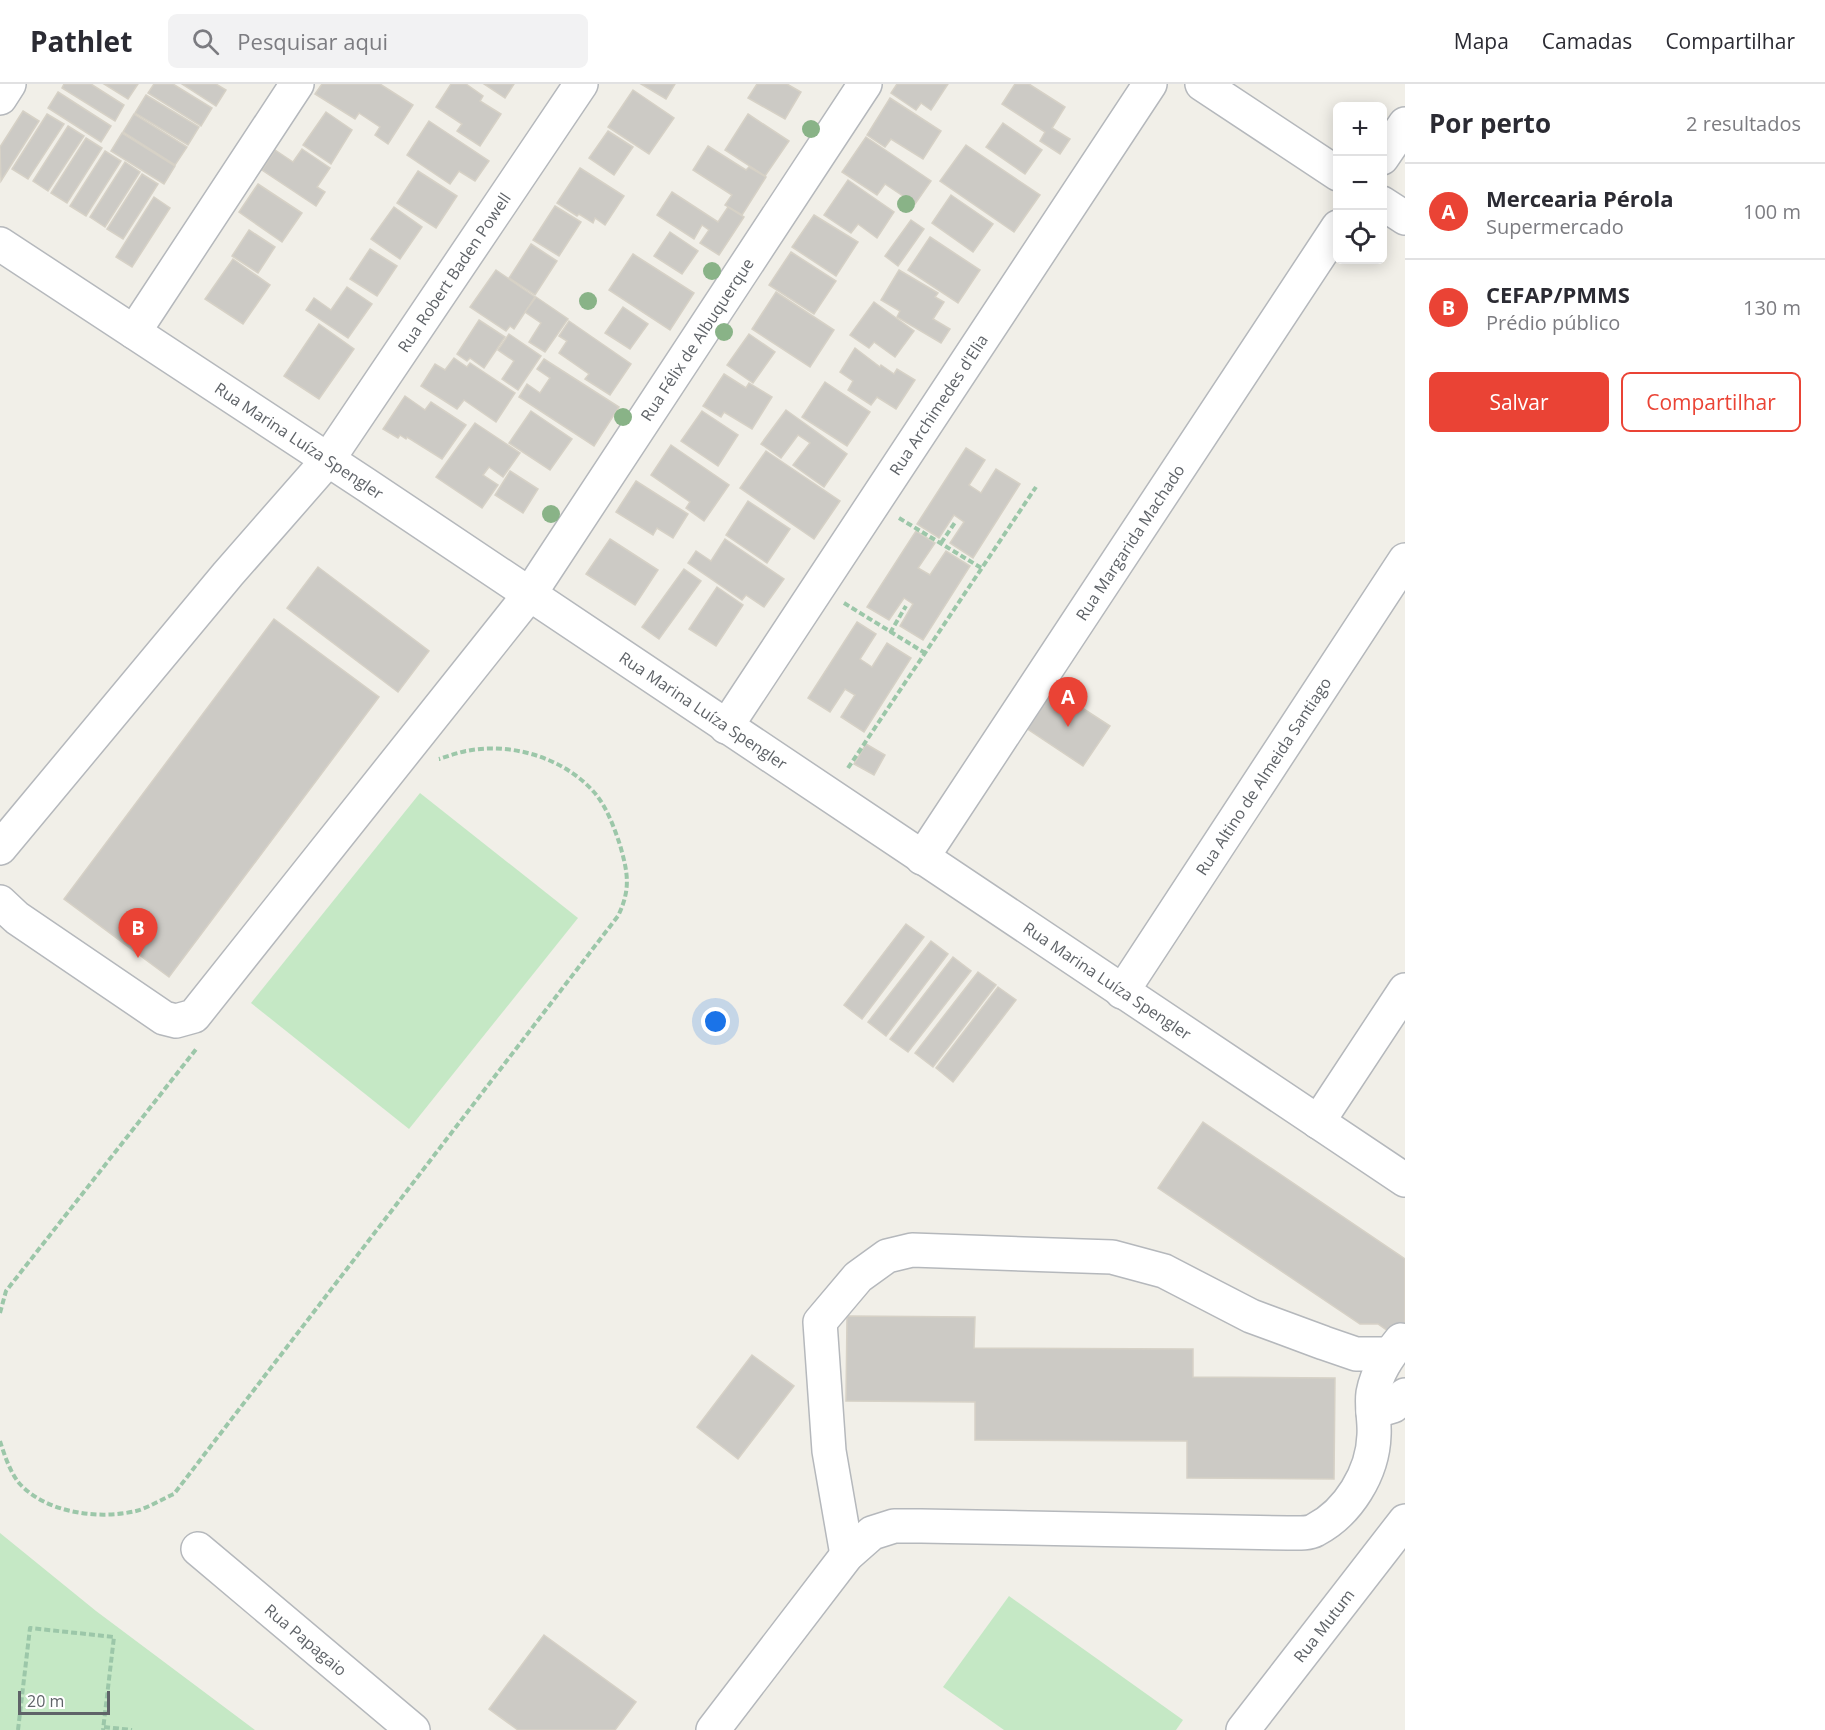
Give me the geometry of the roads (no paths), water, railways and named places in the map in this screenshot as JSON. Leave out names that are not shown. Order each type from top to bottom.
[{"type":"street","points":[[0,98],[9,84]]},
{"type":"street","points":[[134,332],[297,84]]},
{"type":"street","name":"Rua Robert Baden Powell","points":[[0,848],[228,574],[327,461],[581,84]]},
{"type":"street","name":"Rua Félix de Albuquerque","points":[[0,902],[17,918],[164,1018],[176,1021],[194,1016],[529,595],[865,84]]},
{"type":"street","name":"Rua Archimedes d'Elia","points":[[726,727],[1150,84]]},
{"type":"street","points":[[1202,84],[1333,171]]},
{"type":"street","points":[[1384,156],[1405,124]]},
{"type":"street","points":[[1387,206],[1405,218]]},
{"type":"street","name":"Rua Margarida Machado","points":[[922,858],[1333,235]]},
{"type":"street","name":"Rua Marina Luíza Spengler","points":[[0,244],[365,484],[1405,1180]]},
{"type":"street","name":"Rua Altino de Almeida Santiago","points":[[1122,992],[1405,560]]},
{"type":"street","points":[[1318,1122],[1405,990]]},
{"type":"street","points":[[713,1730],[847,1555],[873,1533],[894,1526],[1288,1533],[1313,1531],[1339,1514],[1361,1482],[1372,1457],[1373,1395],[1377,1379],[1395,1347],[1356,1354],[1251,1316],[1164,1271],[1112,1257],[912,1250],[887,1256],[858,1277],[820,1322],[829,1450],[847,1555]]},
{"type":"street","points":[[1373,1412],[1393,1406],[1405,1395]]},
{"type":"street","name":"Rua Mutum","points":[[1243,1730],[1405,1521]]},
{"type":"street","name":"Rua Papagaio","points":[[198,1549],[413,1730]]},
{"type":"place","name":"Mercearia Pérola","points":[[1068,727]]},
{"type":"place","name":"CEFAP/PMMS","points":[[138,958]]}]
